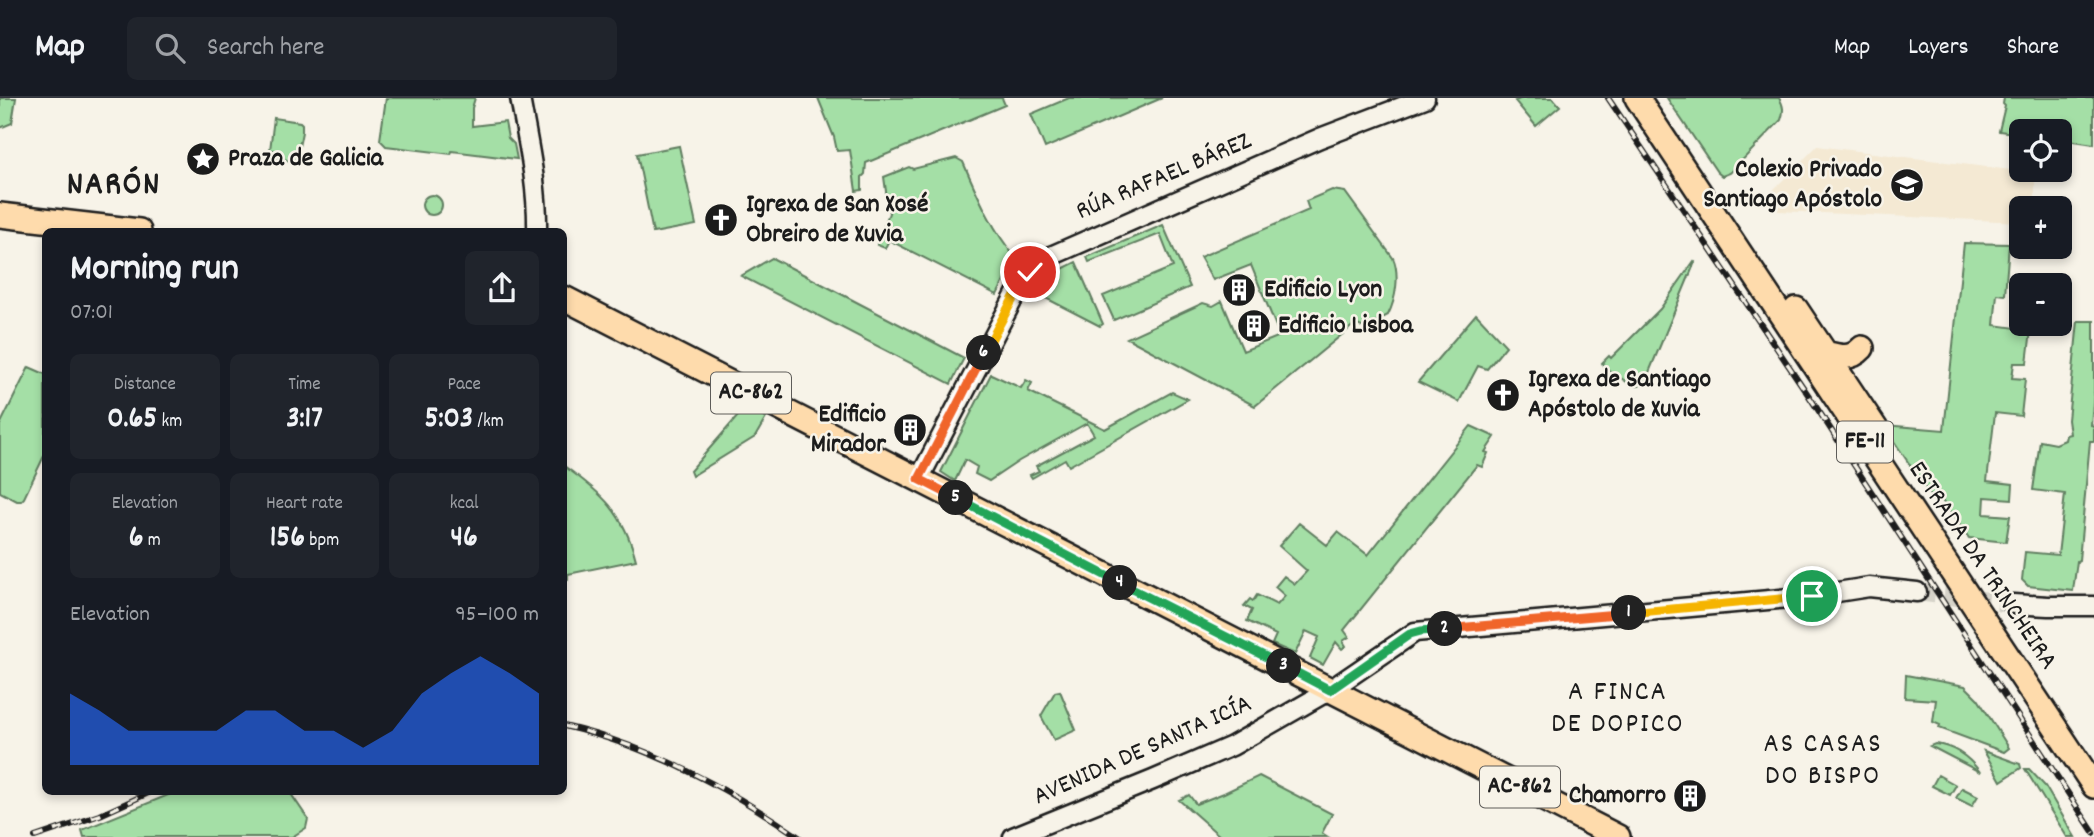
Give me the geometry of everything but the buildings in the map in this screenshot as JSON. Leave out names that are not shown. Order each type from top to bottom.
[{"type":"main road","name":"ESTRADA DA TRINCHEIRA","points":[[1637,98],[2094,786]]},
{"type":"main road","name":"ESTRADA DA TRINCHEIRA","points":[[1653,98],[2094,761]]},
{"type":"main road","points":[[0,215],[113,228]]},
{"type":"main road","name":"AC-862","points":[[567,300],[1618,837]]},
{"type":"main road","points":[[1825,353],[1848,357],[1862,348]]},
{"type":"street","points":[[520,98],[534,172],[537,228]]},
{"type":"street","name":"RÚA RAFAEL BÁREZ","points":[[919,479],[1020,286],[1044,259],[1320,138],[1425,98]]},
{"type":"street","name":"AVENIDA DE SANTA ICÍA","points":[[1013,837],[1232,746],[1330,690],[1404,638],[1421,631],[1800,597],[1869,587],[1917,593]]},
{"type":"street","points":[[2013,604],[2094,606]]},
{"type":"shaded area","name":"Colexio Privado Santiago Apóstolo","points":[[1817,146],[2009,170],[2009,182],[2035,182],[2035,196],[2009,196],[2009,221],[1778,211],[1772,201],[1774,189]]},
{"type":"green space","points":[[0,98],[16,98],[12,123],[0,128]]},
{"type":"green space","points":[[386,98],[475,98],[472,126],[505,122],[517,159],[386,146],[380,140]]},
{"type":"green space","points":[[818,98],[1002,98],[1005,105],[866,163],[862,190],[856,191],[850,150],[837,151]]},
{"type":"green space","points":[[1069,98],[1162,98],[1045,148],[1031,114]]},
{"type":"green space","points":[[1522,98],[1553,98],[1560,106],[1536,126],[1515,101]]},
{"type":"green space","points":[[1667,98],[1779,98],[1783,111],[1781,120],[1730,173],[1722,176]]},
{"type":"green space","points":[[2004,98],[2094,98],[2094,144],[2072,141],[2072,119],[2009,119],[2009,132],[1999,131],[2005,106]]},
{"type":"green space","points":[[274,118],[302,124],[296,162],[274,157],[274,150],[270,150]]},
{"type":"green space","points":[[679,146],[696,225],[653,233],[637,154]]},
{"type":"green space","points":[[956,158],[963,162],[993,224],[1016,258],[997,295],[889,240],[885,248],[877,245],[889,213],[884,177],[909,167],[913,169]]},
{"type":"green space","points":[[1332,190],[1345,192],[1393,258],[1396,286],[1388,315],[1364,328],[1355,324],[1255,406],[1127,338],[1203,303],[1213,306],[1222,301],[1243,351],[1280,336],[1251,265],[1213,280],[1200,257],[1309,210],[1306,201]]},
{"type":"green space","points":[[432,195],[439,198],[442,205],[439,212],[432,215],[425,212],[422,205],[425,198]]},
{"type":"green space","points":[[1163,225],[1190,287],[1114,320],[1103,296],[1173,267],[1160,234],[1089,262],[1087,257]]},
{"type":"green space","points":[[1964,243],[2009,244],[2005,295],[1997,294],[1994,325],[2009,327],[2009,336],[2030,336],[2027,363],[2014,363],[2012,378],[2025,379],[2021,416],[1995,413],[1987,481],[2013,484],[2012,499],[1985,497],[1984,514],[2010,516],[2006,542],[1969,538],[1938,495],[1933,499],[1883,425],[1944,430]]},
{"type":"green space","points":[[772,258],[964,358],[951,384],[741,276]]},
{"type":"green space","points":[[1694,261],[1645,382],[1633,386],[1602,363],[1609,356],[1611,358],[1660,309]]},
{"type":"green space","points":[[1076,262],[1103,324],[1100,326],[1034,292],[1058,271]]},
{"type":"green space","points":[[1476,314],[1506,346],[1487,369],[1478,366],[1459,402],[1418,382]]},
{"type":"green space","points":[[2078,321],[2094,321],[2091,425],[2094,426],[2094,441],[2090,441],[2079,560],[2073,591],[2028,586],[2022,580],[2025,552],[2058,555],[2065,494],[2033,490],[2040,441],[2056,444],[2070,434],[2068,420]]},
{"type":"green space","points":[[29,367],[42,373],[42,460],[21,501],[0,492],[0,425]]},
{"type":"green space","points":[[991,374],[1021,388],[1026,380],[1032,383],[1028,391],[1105,429],[1172,392],[1188,399],[1069,466],[1065,459],[1032,478],[1030,475],[1039,471],[1036,466],[1094,435],[1087,423],[989,481],[975,474],[977,467],[965,460],[955,481],[941,472]]},
{"type":"green space","points":[[744,409],[766,418],[755,437],[692,476],[690,471]]},
{"type":"green space","points":[[1471,426],[1495,437],[1485,452],[1488,453],[1482,467],[1477,465],[1344,630],[1349,637],[1343,641],[1346,646],[1342,649],[1336,642],[1323,665],[1310,658],[1319,637],[1306,631],[1295,654],[1272,644],[1276,635],[1247,621],[1252,610],[1244,606],[1250,599],[1253,601],[1257,595],[1277,605],[1285,596],[1275,587],[1284,576],[1295,584],[1307,571],[1279,546],[1299,523],[1327,545],[1338,532],[1368,555]]},
{"type":"green space","points":[[567,468],[590,485],[610,505],[625,529],[636,560],[568,574],[568,579]]},
{"type":"green space","points":[[1906,675],[1965,686],[1978,699],[2009,748],[2004,752],[1939,728],[1940,725],[1933,722],[1936,700],[1905,698]]},
{"type":"green space","points":[[1060,691],[1076,730],[1054,740],[1041,716],[1055,692]]},
{"type":"green space","points":[[1935,744],[1960,753],[1980,772],[1930,746]]},
{"type":"green space","points":[[1984,751],[2020,764],[2021,768],[2001,781]]},
{"type":"green space","points":[[2025,769],[2029,769],[2045,786],[2075,837],[2067,837]]},
{"type":"green space","points":[[1938,775],[1956,785],[1950,795],[1932,786]]},
{"type":"green space","points":[[1259,776],[1332,814],[1322,833],[1328,837],[1221,837],[1179,800],[1189,795],[1196,804]]},
{"type":"green space","points":[[1962,788],[1978,796],[1972,806],[1956,798]]},
{"type":"green space","points":[[168,795],[292,795],[308,819],[306,828],[292,837],[84,837],[82,830]]},
{"type":"tunnel","points":[[1917,592],[2013,604]]},
{"type":"railway","points":[[1608,98],[1809,396],[2094,833]]},
{"type":"railway","points":[[567,727],[627,745],[687,770],[744,801],[799,837]]},
{"type":"railway","points":[[35,837],[100,815],[144,795]]},
{"type":"place","name":"Praza de Galicia","points":[[203,159]]},
{"type":"place","name":"Colexio Privado Santiago Apóstolo","points":[[1907,185]]},
{"type":"place","name":"Igrexa de San Xosé Obreiro de Xuvia","points":[[721,220]]},
{"type":"place","name":"Edificio Lyon","points":[[1239,290]]},
{"type":"place","name":"Edificio Lisboa","points":[[1254,326]]},
{"type":"place","name":"Igrexa de Santiago Apóstolo de Xuvia","points":[[1503,395]]},
{"type":"place","name":"Edificio Mirador","points":[[910,430]]},
{"type":"place","name":"Chamorro","points":[[1690,796]]},
{"type":"district","name":"NARÓN","points":[[114,186]]},
{"type":"district","name":"A FINCA DE DOPICO","points":[[1618,710]]},
{"type":"district","name":"AS CASAS DO BISPO","points":[[1823,762]]},
{"type":"route","points":[[1030,272],[993,335],[919,479],[1330,690],[1415,632],[1812,596]]}]
